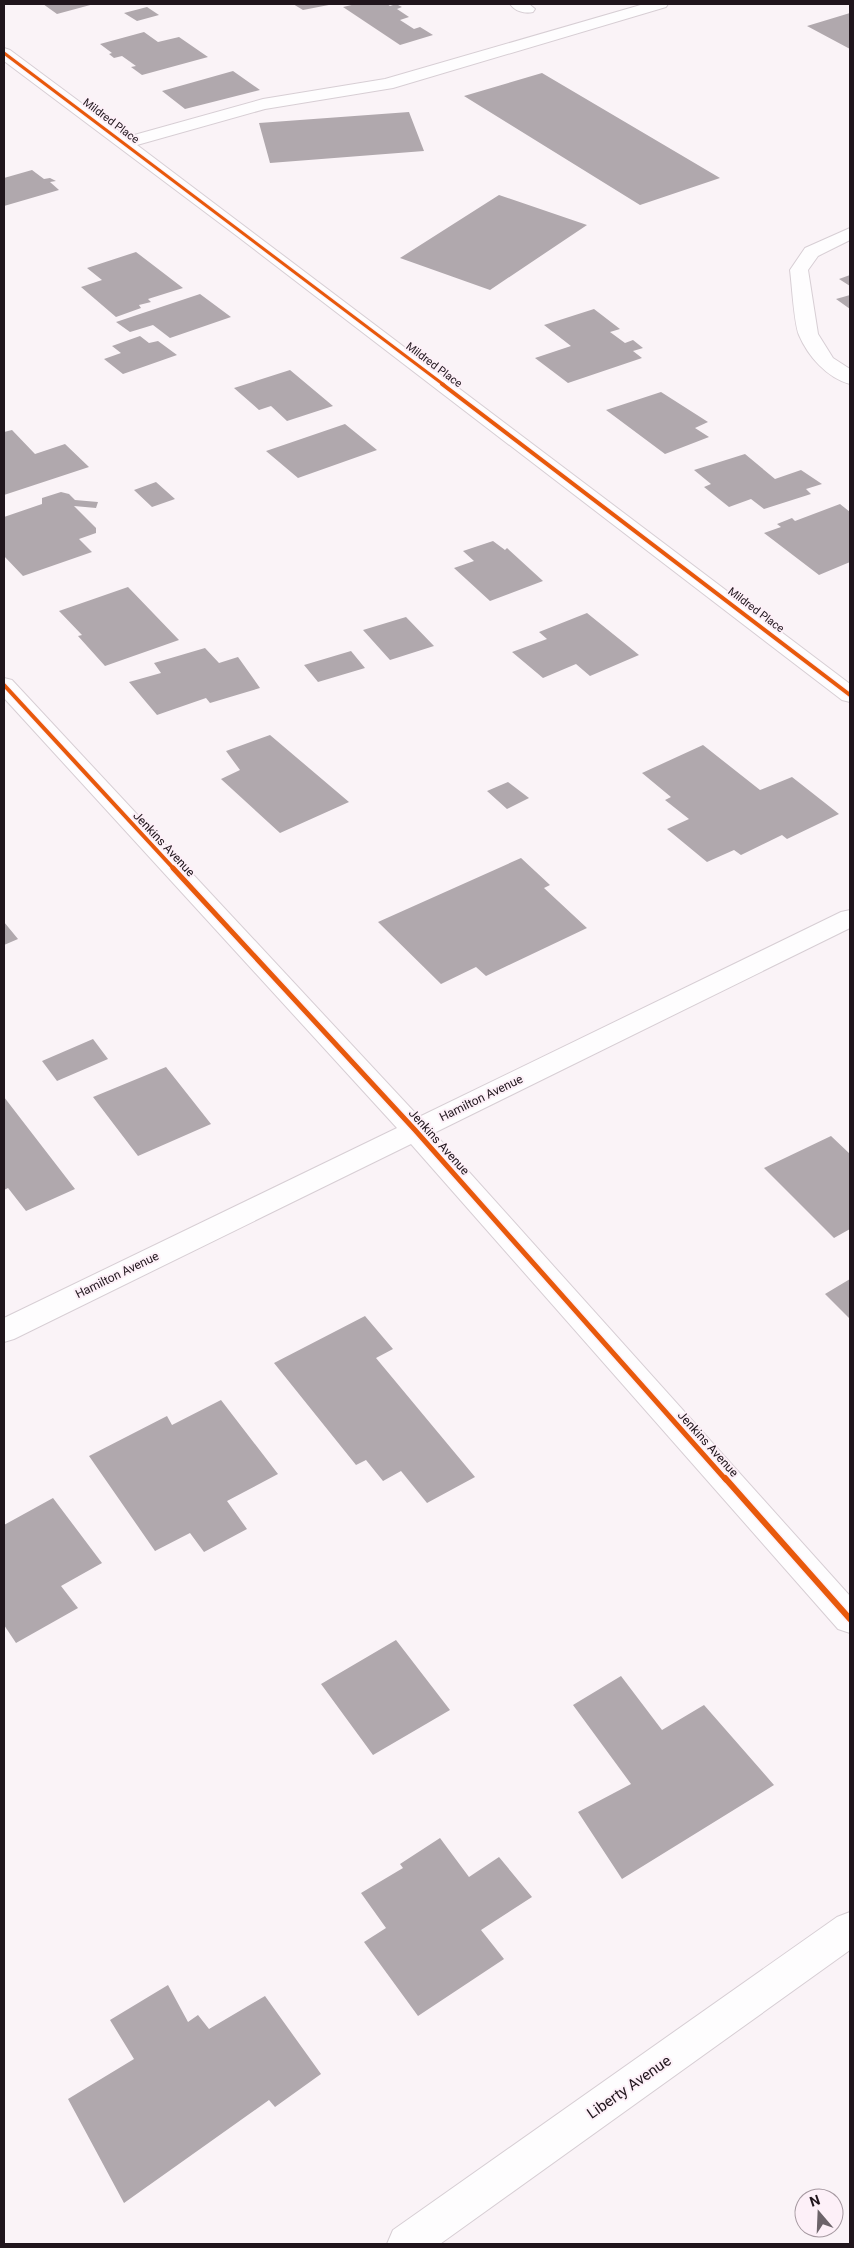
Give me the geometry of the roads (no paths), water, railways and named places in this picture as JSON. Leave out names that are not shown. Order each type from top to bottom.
[{"type":"street","points":[[124,143],[263,104],[386,84],[660,4]]},
{"type":"street","name":"Mildred Place","points":[[4,53],[850,695]]},
{"type":"street","points":[[850,233],[811,252],[799,270],[808,334],[826,362],[850,378]]},
{"type":"street","name":"Jenkins Avenue","points":[[4,685],[415,1130],[850,1619]]},
{"type":"street","name":"Hamilton Avenue","points":[[4,1331],[850,918]]},
{"type":"street","name":"Liberty Avenue","points":[[407,2244],[850,1929]]}]
